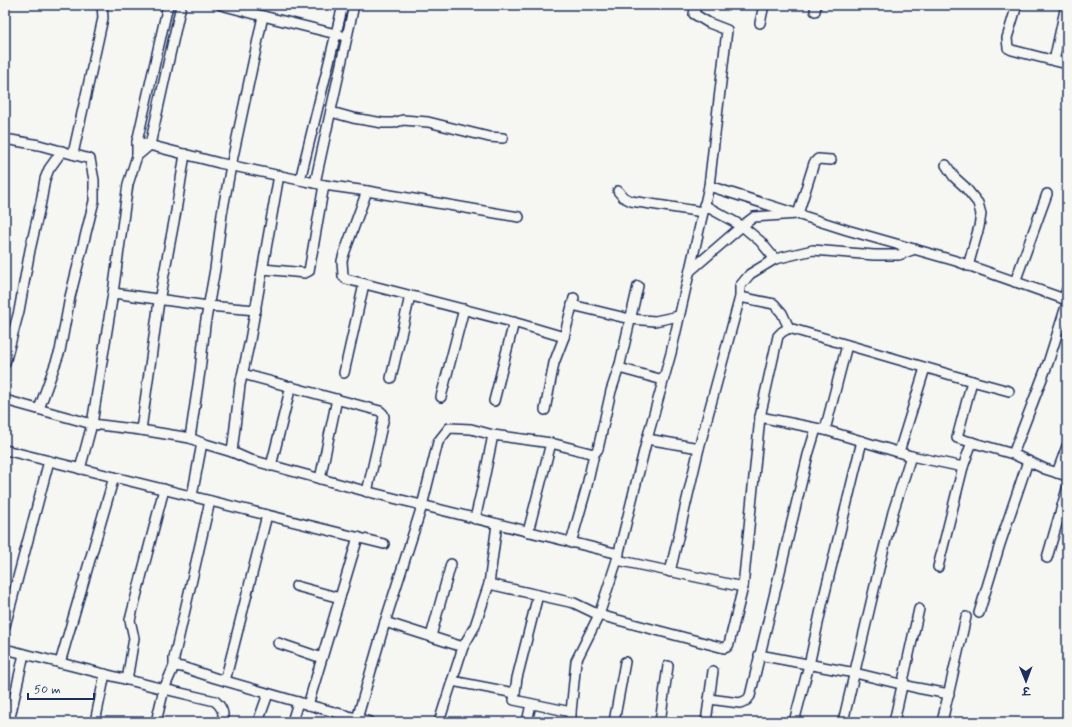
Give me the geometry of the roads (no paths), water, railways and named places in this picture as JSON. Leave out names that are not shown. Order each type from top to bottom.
[{"type":"street","points":[[73,154],[102,18],[102,5]]},
{"type":"street","points":[[80,469],[92,424],[113,293],[128,184],[137,156],[137,142],[168,5]]},
{"type":"street","points":[[137,156],[150,145],[181,5]]},
{"type":"street","points":[[221,5],[348,36]]},
{"type":"street","points":[[300,180],[343,5]]},
{"type":"street","points":[[263,269],[305,273],[309,271],[331,112],[354,5]]},
{"type":"street","points":[[571,722],[576,661],[599,615],[618,557],[679,316],[709,186],[726,30],[709,23],[694,14],[696,5]]},
{"type":"street","points":[[760,23],[764,5]]},
{"type":"street","points":[[1016,5],[1007,38],[1008,48],[1067,64]]},
{"type":"street","points":[[1054,61],[1066,5]]},
{"type":"street","points":[[190,438],[222,214],[263,16]]},
{"type":"street","points":[[331,112],[353,118],[393,124],[403,120],[428,122],[488,137],[502,138]]},
{"type":"street","points":[[5,141],[39,145],[90,159],[94,180],[94,201],[70,297],[60,352],[38,409]]},
{"type":"street","points":[[137,142],[231,166],[320,184],[519,217]]},
{"type":"street","points":[[5,363],[18,311],[41,202],[44,179],[49,169],[62,151]]},
{"type":"street","points":[[142,430],[160,299],[185,154]]},
{"type":"street","points":[[798,214],[814,163],[818,159],[831,160]]},
{"type":"street","points":[[946,165],[954,177],[965,187],[978,203],[981,214],[979,227],[968,266]]},
{"type":"street","points":[[232,452],[240,385],[256,310],[279,175]]},
{"type":"street","points":[[709,186],[847,230],[968,266],[1066,301]]},
{"type":"street","points":[[618,190],[623,197],[631,201],[704,208],[742,226],[760,241],[775,259]]},
{"type":"street","points":[[366,191],[342,261],[343,276],[346,279],[514,322],[564,337]]},
{"type":"street","points":[[1015,282],[1047,194]]},
{"type":"street","points":[[690,271],[754,217],[798,214]]},
{"type":"street","points":[[670,572],[699,448],[740,297],[740,286],[750,274],[775,259],[812,250],[874,255],[899,255],[915,249]]},
{"type":"street","points":[[344,373],[364,284]]},
{"type":"street","points":[[571,543],[586,490],[594,454],[598,449],[638,286]]},
{"type":"street","points":[[1013,454],[1048,363],[1064,327],[1067,289]]},
{"type":"street","points":[[113,293],[208,306],[256,310]]},
{"type":"street","points":[[391,378],[410,296]]},
{"type":"street","points":[[740,297],[774,304],[782,313],[789,328]]},
{"type":"street","points":[[545,410],[554,363],[564,337],[573,302],[630,319],[655,321],[679,316]]},
{"type":"street","points":[[441,397],[464,309]]},
{"type":"street","points":[[494,401],[514,322]]},
{"type":"street","points":[[489,584],[574,603],[599,615],[724,648],[727,647],[743,587],[760,417],[778,336],[782,332],[789,328],[1009,391]]},
{"type":"street","points":[[709,699],[740,704],[747,700],[750,696],[808,455],[821,429],[847,345]]},
{"type":"street","points":[[619,368],[663,380]]},
{"type":"street","points":[[899,452],[925,368]]},
{"type":"street","points":[[242,374],[380,411],[384,417],[367,492]]},
{"type":"street","points":[[972,381],[957,438],[1013,454],[1044,469],[1067,476]]},
{"type":"street","points":[[271,466],[291,386]]},
{"type":"street","points":[[320,479],[337,399]]},
{"type":"street","points":[[5,400],[92,424],[190,438],[248,459],[367,492],[571,543],[670,572],[743,587]]},
{"type":"street","points":[[760,417],[821,429],[911,456],[963,467]]},
{"type":"street","points":[[357,718],[385,622],[422,506],[438,442],[449,428],[471,429],[493,436],[551,443],[594,454]]},
{"type":"street","points":[[474,519],[493,436]]},
{"type":"street","points":[[647,439],[699,448]]},
{"type":"street","points":[[794,722],[862,441]]},
{"type":"street","points":[[938,567],[963,467],[972,442]]},
{"type":"street","points":[[192,496],[202,443]]},
{"type":"street","points":[[528,532],[551,443]]},
{"type":"street","points":[[1057,473],[1067,446]]},
{"type":"street","points":[[5,450],[384,544]]},
{"type":"street","points":[[843,722],[893,512],[911,456]]},
{"type":"street","points":[[5,626],[49,461]]},
{"type":"street","points":[[979,613],[1028,461]]},
{"type":"street","points":[[60,663],[114,477]]},
{"type":"street","points":[[1047,558],[1067,488]]},
{"type":"street","points":[[127,680],[134,638],[130,620],[164,489]]},
{"type":"street","points":[[156,722],[164,689],[174,666],[174,658],[210,501]]},
{"type":"street","points":[[225,681],[267,515]]},
{"type":"street","points":[[439,722],[463,647],[475,626],[489,584],[497,524]]},
{"type":"street","points":[[308,705],[358,538]]},
{"type":"street","points":[[431,636],[451,564]]},
{"type":"street","points":[[296,586],[340,598]]},
{"type":"street","points":[[538,595],[517,678],[514,700],[571,712]]},
{"type":"street","points":[[894,722],[919,609]]},
{"type":"street","points":[[942,722],[966,617]]},
{"type":"street","points":[[385,622],[463,647]]},
{"type":"street","points":[[278,643],[322,658]]},
{"type":"street","points":[[5,649],[215,701],[223,712],[222,722]]},
{"type":"street","points":[[8,722],[24,654]]},
{"type":"street","points":[[759,655],[855,673],[949,694]]},
{"type":"street","points":[[614,722],[625,662]]},
{"type":"street","points":[[174,666],[182,666],[225,681],[308,705],[346,719],[357,718],[370,722]]},
{"type":"street","points":[[660,722],[668,666]]},
{"type":"street","points":[[706,722],[713,672]]},
{"type":"street","points":[[96,722],[104,674]]},
{"type":"street","points":[[452,682],[515,693]]},
{"type":"street","points":[[258,722],[268,694]]},
{"type":"street","points":[[292,722],[298,702]]},
{"type":"street","points":[[527,722],[531,704]]}]
